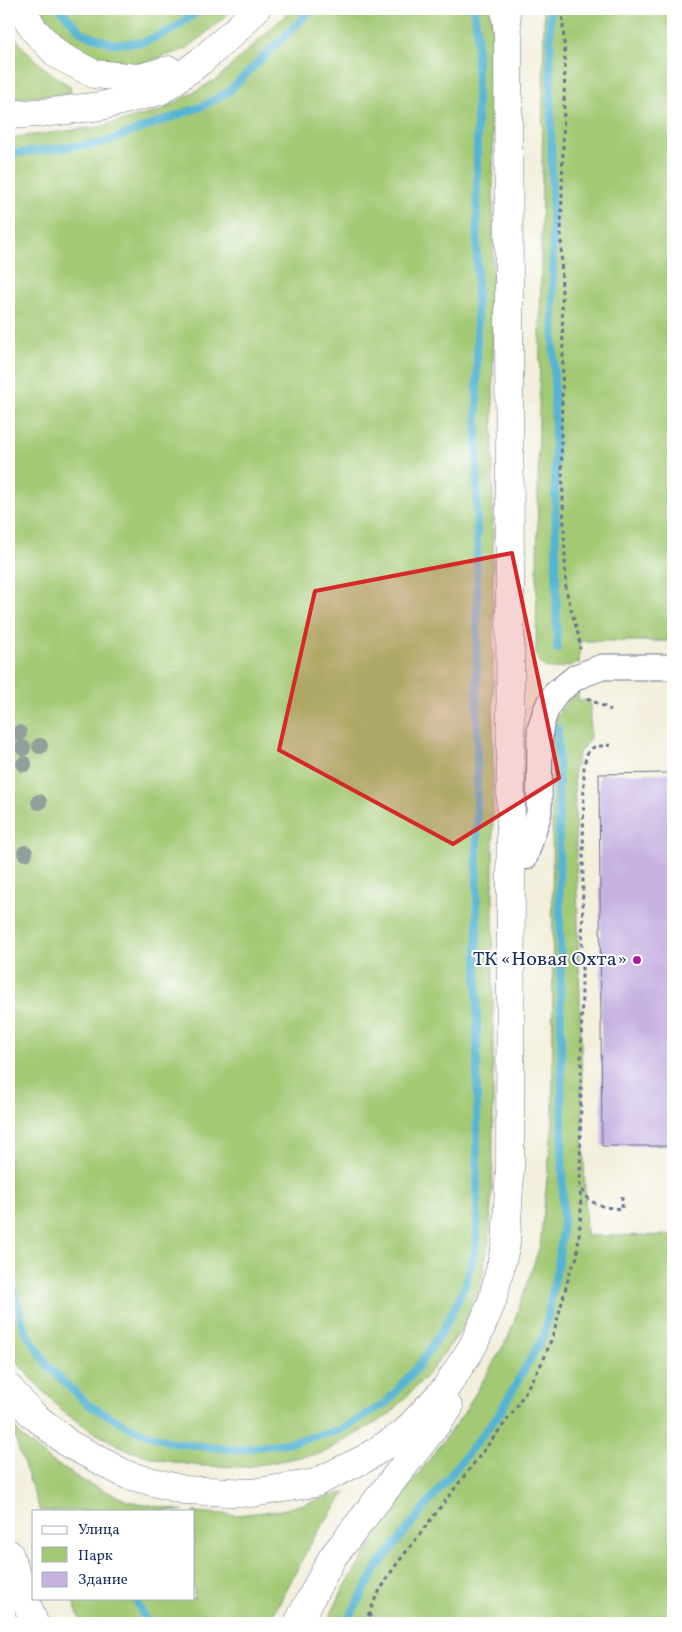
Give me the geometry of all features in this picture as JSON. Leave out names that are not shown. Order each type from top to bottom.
[{"type":"main road","points":[[22,9],[34,30],[58,55],[94,74],[139,78],[202,61]]},
{"type":"main road","points":[[9,116],[102,106],[160,91],[202,61],[256,9]]},
{"type":"main road","points":[[9,1388],[31,1414],[69,1444],[127,1475],[184,1490],[243,1493],[315,1483],[364,1459],[403,1434],[445,1388],[473,1346],[492,1302],[506,1244],[510,1166],[511,858],[508,44],[505,9]]},
{"type":"main road","points":[[298,1623],[332,1558],[458,1397],[486,1352],[505,1307],[519,1242],[524,1166],[525,857],[522,44],[520,9]]},
{"type":"main road","points":[[9,1554],[34,1623]]},
{"type":"street","points":[[525,857],[539,813],[540,729],[546,710],[555,694],[576,677],[602,668],[673,667]]},
{"type":"path","points":[[562,9],[565,68],[561,439],[566,590],[579,638],[580,660],[576,677]]},
{"type":"path","points":[[364,1623],[376,1597],[393,1569],[514,1411],[544,1359],[554,1332],[570,1272],[577,1257],[581,1213],[584,766],[587,752],[593,747],[611,745]]},
{"type":"path","points":[[580,1187],[590,1201],[605,1207],[622,1209],[622,1195]]},
{"type":"path","points":[[370,1612],[373,1623]]},
{"type":"highlighted area","points":[[512,553],[559,778],[453,844],[279,750],[315,591]]},
{"type":"green space","points":[[37,9],[233,9],[186,49],[140,64],[98,60],[67,44],[43,22]]},
{"type":"green space","points":[[292,9],[490,9],[493,33],[493,1165],[489,1241],[480,1287],[462,1329],[431,1371],[389,1415],[323,1453],[247,1467],[201,1466],[161,1460],[130,1451],[95,1433],[62,1411],[9,1354],[9,138],[99,127],[160,111],[217,79]]},
{"type":"green space","points":[[543,9],[673,9],[673,641],[580,641],[579,663],[554,669],[544,666],[536,654]]},
{"type":"green space","points":[[9,26],[28,53],[43,67],[70,86],[71,92],[68,94],[9,99]]},
{"type":"green space","points":[[578,692],[579,701],[590,700],[590,738],[579,753],[574,771],[586,1236],[673,1235],[673,1623],[327,1623],[342,1591],[399,1500],[464,1413],[509,1336],[540,1246],[553,1122],[552,737],[560,712]]},
{"type":"green space","points":[[9,1421],[23,1438],[53,1462],[85,1482],[128,1501],[178,1510],[40,1510]]},
{"type":"green space","points":[[346,1492],[313,1539],[269,1623],[81,1623],[73,1600],[195,1600],[195,1512],[236,1515],[282,1510]]},
{"type":"building","name":"ТК «Новая Охта»","points":[[673,773],[673,1146],[602,1146],[599,774]]},
{"type":"waterway","points":[[60,9],[82,33],[114,44],[144,42],[172,30],[201,9]]},
{"type":"waterway","points":[[9,154],[102,143],[203,106],[228,92],[312,9]]},
{"type":"waterway","points":[[9,1275],[25,1330],[48,1366],[87,1404],[133,1429],[173,1443],[237,1450],[292,1442],[340,1430],[386,1403],[420,1364],[444,1328],[465,1286],[477,1242],[477,31],[474,9]]},
{"type":"waterway","points":[[550,9],[557,649]]},
{"type":"waterway","points":[[346,1623],[378,1566],[499,1414],[544,1335],[559,1258],[563,1222],[558,728]]},
{"type":"waterway","points":[[136,1600],[147,1623]]},
{"type":"place","name":"ТК «Новая Охта»","points":[[637,960]]}]
